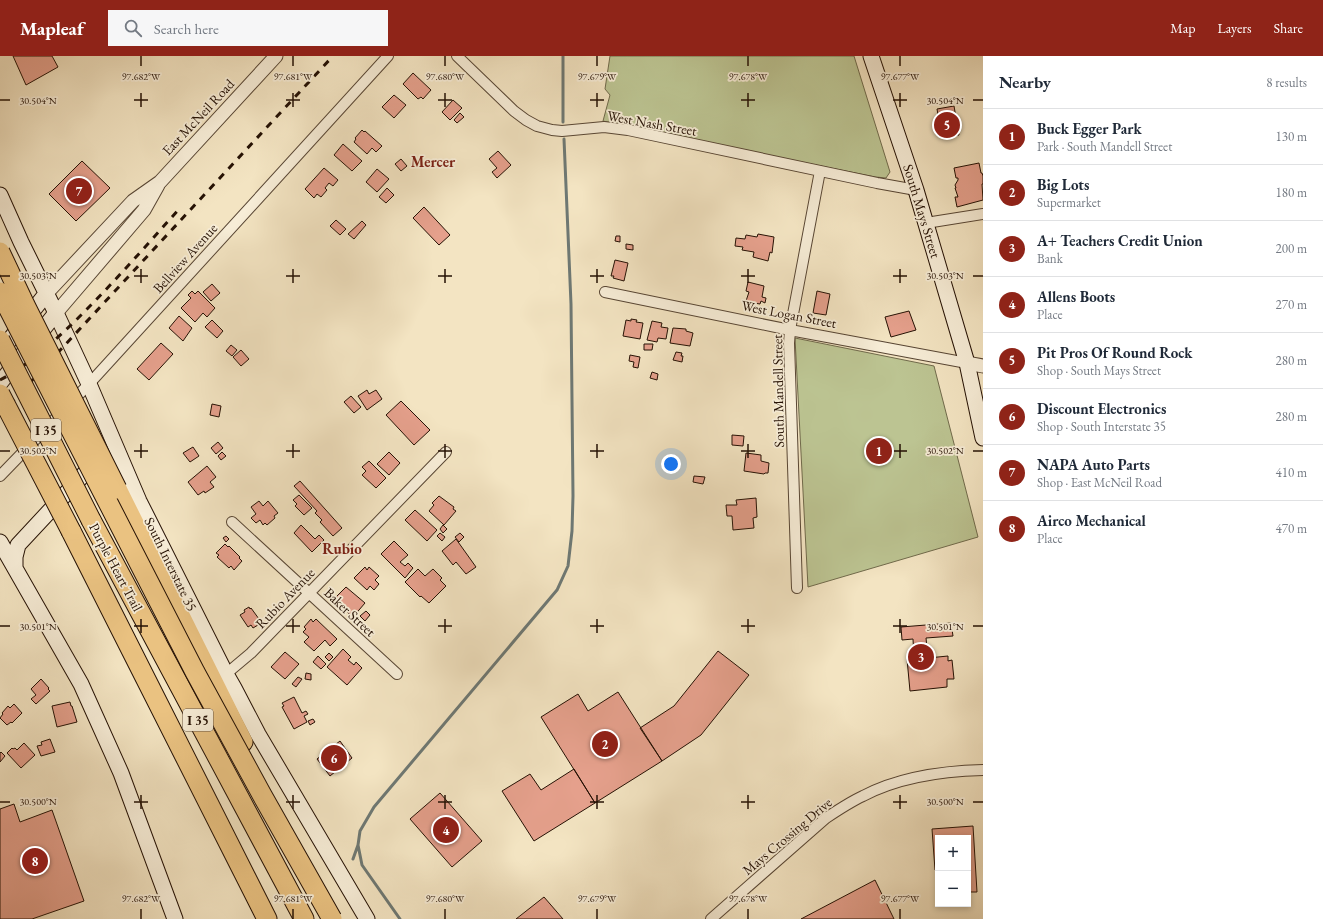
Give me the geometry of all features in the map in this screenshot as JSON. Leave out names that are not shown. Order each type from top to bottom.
[{"type":"highway","points":[[0,252],[24,305],[262,780],[322,919]]},
{"type":"highway","points":[[0,293],[195,672],[332,919]]},
{"type":"highway","name":"Purple Heart Trail","points":[[0,340],[91,520],[304,919]]},
{"type":"highway","name":"Purple Heart Trail","points":[[0,394],[267,919]]},
{"type":"main road","name":"South Mays Street","points":[[871,56],[926,223],[967,363],[983,438]]},
{"type":"main road","name":"South Interstate 35","points":[[0,195],[89,384],[139,501],[226,674],[258,734],[367,919]]},
{"type":"main road","points":[[0,293],[21,271],[24,259],[21,242]]},
{"type":"main road","points":[[0,352],[46,294]]},
{"type":"main road","points":[[0,383],[56,313]]},
{"type":"main road","points":[[15,568],[15,558],[18,545],[85,473],[94,470],[104,471],[116,477],[139,501]]},
{"type":"main road","points":[[0,542],[87,698],[121,773],[175,919]]},
{"type":"street","name":"East McNeil Road","points":[[46,294],[133,201],[160,182],[276,56]]},
{"type":"street","name":"Bellview Avenue","points":[[0,476],[89,384],[388,56]]},
{"type":"street","name":"West Nash Street","points":[[456,56],[514,111],[537,126],[562,131],[604,127],[628,130],[916,190]]},
{"type":"street","name":"South Mandell Street","points":[[797,588],[789,342],[820,171]]},
{"type":"street","name":"East McNeil Road","points":[[56,313],[144,210],[160,182]]},
{"type":"street","points":[[926,223],[983,214]]},
{"type":"street","name":"West Logan Street","points":[[605,292],[790,330],[967,363]]},
{"type":"street","points":[[967,363],[983,366]]},
{"type":"street","name":"Rubio Avenue","points":[[226,674],[251,653],[446,452]]},
{"type":"street","name":"Baker Street","points":[[232,522],[397,674]]},
{"type":"street","name":"Mays Crossing Drive","points":[[711,919],[826,818],[852,802],[880,788],[919,776],[983,770]]},
{"type":"green space","points":[[610,56],[854,56],[890,172],[886,178],[876,177],[658,134],[603,121],[610,95],[605,89]]},
{"type":"green space","points":[[795,338],[934,366],[978,537],[808,587]]},
{"type":"building","points":[[13,56],[52,56],[58,67],[26,85]]},
{"type":"building","points":[[413,73],[431,90],[423,99],[421,97],[418,99],[403,84]]},
{"type":"building","points":[[394,95],[406,105],[394,118],[382,107]]},
{"type":"building","points":[[453,100],[462,108],[450,120],[442,112]]},
{"type":"building","points":[[954,106],[959,135],[942,138],[937,109]]},
{"type":"building","points":[[460,113],[464,117],[457,123],[454,120]]},
{"type":"building","points":[[362,130],[382,146],[376,152],[372,148],[367,154],[354,142],[356,139],[355,138]]},
{"type":"building","points":[[343,144],[362,161],[352,171],[334,155]]},
{"type":"building","points":[[498,151],[511,165],[497,178],[492,172],[497,168],[489,159]]},
{"type":"building","points":[[401,159],[407,166],[401,171],[395,164]]},
{"type":"building","points":[[82,161],[110,188],[76,221],[49,194]]},
{"type":"building","points":[[979,163],[983,176],[983,200],[957,207],[955,197],[958,197],[955,185],[958,178],[956,178],[954,168]]},
{"type":"building","points":[[324,168],[338,180],[333,186],[329,183],[325,188],[327,190],[321,197],[317,194],[314,198],[305,189]]},
{"type":"building","points":[[377,169],[389,179],[377,192],[366,182]]},
{"type":"building","points":[[387,188],[394,195],[386,203],[379,197]]},
{"type":"building","points":[[424,207],[450,235],[439,245],[413,218]]},
{"type":"building","points":[[336,220],[346,229],[340,235],[330,226]]},
{"type":"building","points":[[362,221],[366,225],[354,239],[348,234]]},
{"type":"building","points":[[758,234],[774,237],[772,253],[770,252],[768,261],[753,257],[754,252],[742,250],[743,247],[735,246],[736,238],[745,239],[746,235],[757,237]]},
{"type":"building","points":[[616,236],[620,236],[620,242],[615,241]]},
{"type":"building","points":[[626,244],[633,245],[633,250],[626,249]]},
{"type":"building","points":[[615,260],[628,263],[624,281],[611,276]]},
{"type":"building","points":[[748,282],[764,286],[762,297],[766,298],[765,303],[761,301],[760,304],[754,304],[746,301],[749,292],[746,291]]},
{"type":"building","points":[[212,284],[220,293],[211,301],[203,292]]},
{"type":"building","points":[[192,291],[195,294],[198,291],[215,308],[207,317],[203,313],[195,322],[181,308],[191,298],[188,295]]},
{"type":"building","points":[[817,291],[830,294],[826,315],[813,313]]},
{"type":"building","points":[[909,311],[916,330],[891,337],[885,317]]},
{"type":"building","points":[[179,316],[192,328],[183,341],[169,328]]},
{"type":"building","points":[[631,319],[637,320],[636,322],[643,323],[640,339],[623,336],[626,320],[631,321]]},
{"type":"building","points":[[212,320],[223,331],[217,338],[205,327]]},
{"type":"building","points":[[652,321],[662,323],[661,327],[668,328],[666,339],[658,338],[657,342],[647,340]]},
{"type":"building","points":[[673,328],[686,329],[686,331],[693,333],[690,346],[670,343]]},
{"type":"building","points":[[161,343],[173,354],[149,380],[137,369]]},
{"type":"building","points":[[644,344],[653,344],[652,350],[644,350]]},
{"type":"building","points":[[231,345],[237,350],[232,356],[226,351]]},
{"type":"building","points":[[241,350],[249,359],[241,366],[233,357]]},
{"type":"building","points":[[676,352],[682,353],[682,362],[673,360]]},
{"type":"building","points":[[630,355],[640,357],[638,368],[633,367],[634,362],[629,361]]},
{"type":"building","points":[[652,372],[658,374],[657,380],[650,378]]},
{"type":"building","points":[[367,390],[369,394],[376,390],[382,399],[367,410],[358,396]]},
{"type":"building","points":[[351,396],[361,407],[354,413],[344,402]]},
{"type":"building","points":[[401,401],[430,430],[414,445],[386,415]]},
{"type":"building","points":[[212,404],[221,406],[219,417],[210,415]]},
{"type":"building","points":[[732,435],[744,436],[743,446],[732,445]]},
{"type":"building","points":[[218,442],[223,448],[216,454],[211,448]]},
{"type":"building","points":[[193,447],[199,456],[190,462],[183,453]]},
{"type":"building","points":[[222,452],[226,456],[221,460],[218,456]]},
{"type":"building","points":[[389,452],[400,463],[389,475],[377,464]]},
{"type":"building","points":[[746,453],[761,455],[761,461],[769,463],[768,473],[764,474],[744,471]]},
{"type":"building","points":[[369,461],[386,478],[376,488],[362,475],[366,471],[362,467]]},
{"type":"building","points":[[207,466],[216,477],[210,482],[214,487],[205,493],[204,491],[198,495],[188,482]]},
{"type":"building","points":[[694,476],[705,477],[703,484],[693,482]]},
{"type":"building","points":[[300,481],[342,528],[333,536],[320,522],[322,520],[315,513],[317,511],[294,486]]},
{"type":"building","points":[[299,495],[312,508],[304,515],[295,506],[297,504],[293,500]]},
{"type":"building","points":[[439,496],[454,507],[453,509],[456,511],[444,525],[429,511],[434,505],[432,503]]},
{"type":"building","points":[[756,498],[757,517],[753,518],[754,528],[733,530],[732,516],[727,516],[726,505],[737,505],[736,500]]},
{"type":"building","points":[[259,501],[263,506],[268,501],[278,513],[267,525],[265,523],[263,525],[260,520],[256,523],[251,518],[256,514],[251,507]]},
{"type":"building","points":[[415,510],[437,530],[427,541],[405,520]]},
{"type":"building","points":[[301,525],[315,539],[319,535],[324,540],[312,552],[294,533]]},
{"type":"building","points":[[443,525],[447,529],[443,533],[440,529]]},
{"type":"building","points":[[440,533],[445,537],[442,541],[437,536]]},
{"type":"building","points":[[460,533],[464,537],[459,542],[455,537]]},
{"type":"building","points":[[226,536],[229,539],[226,542],[223,538]]},
{"type":"building","points":[[456,539],[476,567],[466,574],[456,562],[453,565],[442,551]]},
{"type":"building","points":[[394,541],[408,555],[400,562],[405,566],[408,563],[413,568],[405,578],[381,554]]},
{"type":"building","points":[[225,544],[240,557],[239,558],[242,561],[234,570],[231,566],[229,568],[217,557],[219,555],[216,553]]},
{"type":"building","points":[[365,567],[367,570],[369,567],[379,576],[375,580],[379,584],[374,590],[370,586],[367,590],[354,578]]},
{"type":"building","points":[[418,569],[425,576],[433,569],[442,578],[440,580],[446,586],[429,603],[421,596],[420,597],[405,582]]},
{"type":"building","points":[[346,587],[365,603],[353,617],[333,600]]},
{"type":"building","points":[[249,607],[259,619],[256,621],[258,625],[253,628],[251,625],[248,627],[240,615]]},
{"type":"building","points":[[366,611],[370,615],[365,621],[360,616]]},
{"type":"building","points":[[311,619],[313,622],[316,619],[337,639],[330,646],[325,640],[314,651],[304,642],[309,637],[303,632],[306,629],[304,627]]},
{"type":"building","points":[[951,623],[953,636],[926,638],[928,658],[948,656],[948,661],[952,660],[954,679],[947,679],[947,687],[910,691],[907,659],[914,658],[913,639],[902,640],[901,627]]},
{"type":"building","points":[[343,649],[351,657],[348,660],[354,665],[356,662],[362,668],[347,685],[327,667]]},
{"type":"building","points":[[718,651],[749,675],[701,735],[662,761],[640,728],[674,706]]},
{"type":"building","points":[[285,652],[299,664],[285,679],[271,667]]},
{"type":"building","points":[[329,653],[333,657],[329,661],[325,657]]},
{"type":"building","points":[[318,656],[326,664],[321,669],[313,662]]},
{"type":"building","points":[[306,673],[311,674],[311,680],[305,679]]},
{"type":"building","points":[[298,677],[302,679],[296,687],[292,684]]},
{"type":"building","points":[[41,679],[50,691],[36,704],[31,699],[36,695],[31,689]]},
{"type":"building","points":[[618,692],[662,761],[595,803],[541,717],[578,694],[588,711]]},
{"type":"building","points":[[294,697],[302,713],[306,711],[308,714],[304,716],[307,722],[294,729],[282,707],[284,706],[282,703]]},
{"type":"building","points":[[70,702],[77,722],[57,727],[52,706]]},
{"type":"building","points":[[14,704],[22,713],[12,723],[11,722],[7,725],[0,718],[8,706],[10,708]]},
{"type":"building","points":[[313,719],[315,722],[310,725],[308,721]]},
{"type":"building","points":[[50,739],[55,752],[41,756],[37,746],[42,745],[41,742]]},
{"type":"building","points":[[340,741],[352,758],[330,776],[317,759]]},
{"type":"building","points":[[24,743],[35,755],[21,768],[7,753],[12,748],[17,750]]},
{"type":"building","points":[[1,752],[5,756],[0,762],[0,753]]},
{"type":"building","points":[[574,769],[595,803],[534,841],[502,791],[530,774],[541,790]]},
{"type":"building","points":[[440,793],[482,841],[452,867],[410,819]]},
{"type":"building","points":[[14,804],[20,822],[52,810],[84,901],[32,919],[0,919],[0,809]]},
{"type":"building","points":[[973,826],[977,892],[971,892],[971,835],[935,835],[935,870],[932,829]]},
{"type":"building","points":[[875,880],[894,919],[801,919]]},
{"type":"building","points":[[544,897],[563,919],[516,919]]},
{"type":"waterway","points":[[563,56],[563,122]]},
{"type":"waterway","points":[[400,919],[362,865],[358,845],[360,831],[374,807],[557,590],[568,566],[572,531],[573,496],[571,304],[564,139]]},
{"type":"waterway","points":[[353,859],[358,845]]},
{"type":"railway","points":[[0,415],[333,56]]},
{"type":"railway","points":[[0,380],[29,362],[72,324],[114,281],[180,208]]},
{"type":"place","name":"Pit Pros Of Round Rock","points":[[947,125]]},
{"type":"place","name":"NAPA Auto Parts","points":[[79,191]]},
{"type":"place","name":"Buck Egger Park","points":[[879,451]]},
{"type":"place","name":"A+ Teachers Credit Union","points":[[921,657]]},
{"type":"place","name":"Big Lots","points":[[605,744]]},
{"type":"place","name":"Discount Electronics","points":[[334,758]]},
{"type":"place","name":"Allens Boots","points":[[446,830]]},
{"type":"place","name":"Airco Mechanical","points":[[35,861]]},
{"type":"district","name":"Mercer","points":[[433,161]]},
{"type":"district","name":"Rubio","points":[[342,548]]}]
